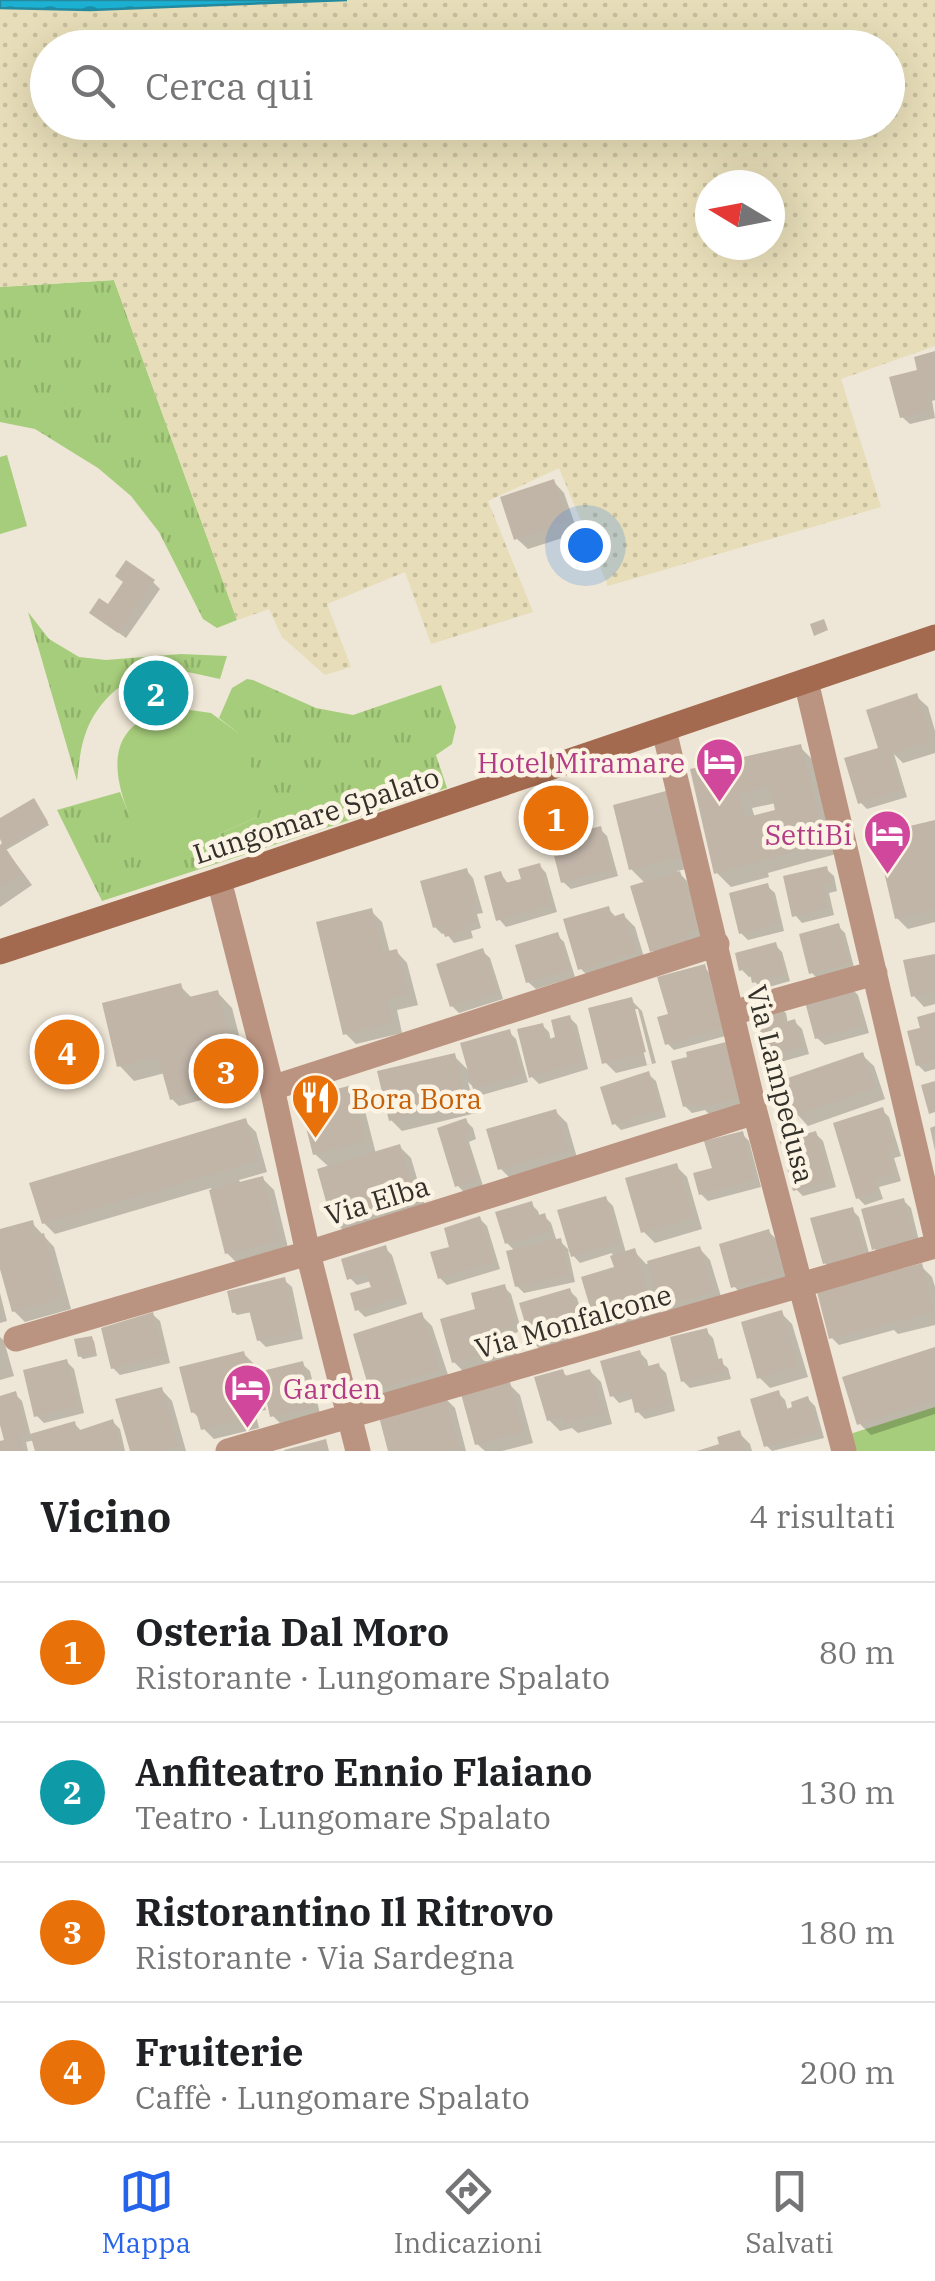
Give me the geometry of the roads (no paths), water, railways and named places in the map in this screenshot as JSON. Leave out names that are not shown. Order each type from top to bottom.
[{"type":"street","name":"Lungomare Spalato","points":[[0,952],[935,638]]},
{"type":"street","points":[[806,681],[935,1232]]},
{"type":"street","name":"Via Lampedusa","points":[[664,730],[756,1112],[844,1451]]},
{"type":"street","points":[[219,880],[358,1451]]},
{"type":"street","points":[[272,1088],[716,944]]},
{"type":"street","points":[[732,1013],[874,973]]},
{"type":"street","name":"Via Elba","points":[[16,1339],[308,1253],[756,1112]]},
{"type":"street","name":"Via Monfalcone","points":[[228,1451],[935,1246]]},
{"type":"water","points":[[0,0],[347,0],[90,10],[0,8]]},
{"type":"place","name":"Anfiteatro Ennio Flaiano","points":[[156,693]]},
{"type":"place","name":"Hotel Miramare","points":[[720,804]]},
{"type":"place","name":"Osteria Dal Moro","points":[[556,818]]},
{"type":"place","name":"SettiBi","points":[[887,876]]},
{"type":"place","name":"Fruiterie","points":[[67,1052]]},
{"type":"place","name":"Ristorantino Il Ritrovo","points":[[226,1071]]},
{"type":"place","name":"Bora Bora","points":[[316,1140]]},
{"type":"place","name":"Garden","points":[[248,1430]]}]
